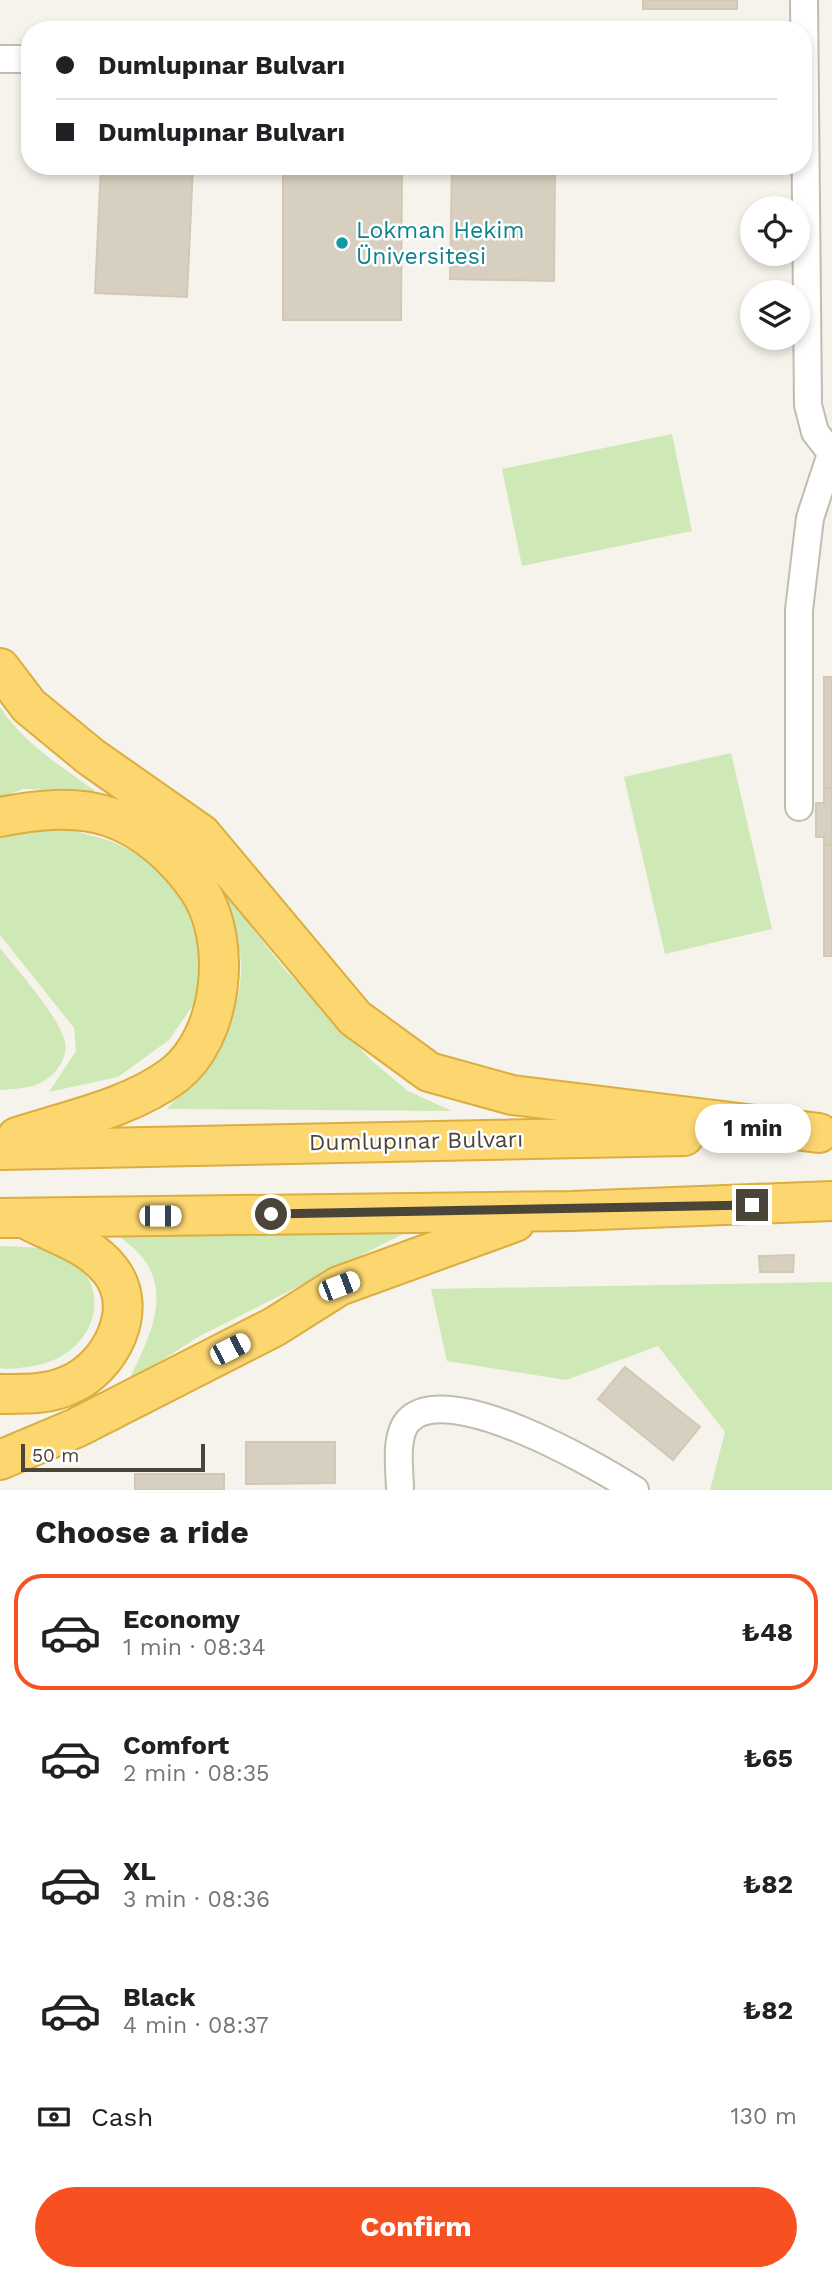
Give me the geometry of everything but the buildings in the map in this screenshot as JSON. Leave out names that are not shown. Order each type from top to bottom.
[{"type":"highway","points":[[0,668],[29,706],[91,757],[201,834],[355,1018],[429,1072],[512,1094],[826,1133]]},
{"type":"highway","points":[[0,817],[48,808],[110,817],[164,848],[200,891],[217,936],[219,990],[204,1040],[176,1073],[140,1096],[0,1142]]},
{"type":"highway","name":"Dumlupınar Bulvarı","points":[[0,1150],[826,1133]]},
{"type":"highway","points":[[11,1217],[547,1211],[832,1201]]},
{"type":"highway","points":[[0,1460],[101,1416],[274,1326],[339,1286],[547,1211]]},
{"type":"highway","points":[[0,1394],[46,1392],[82,1378],[108,1352],[121,1327],[121,1299],[112,1272],[92,1251],[11,1217]]},
{"type":"street","points":[[804,0],[804,21]]},
{"type":"street","points":[[0,60],[21,59]]},
{"type":"street","points":[[799,807],[799,610],[810,518],[832,454],[815,432],[808,405],[805,175]]},
{"type":"street","points":[[400,1490],[400,1446],[406,1423],[420,1412],[437,1409],[456,1410],[513,1427],[597,1465],[635,1490]]},
{"type":"green space","points":[[672,434],[692,531],[522,566],[502,469]]},
{"type":"green space","points":[[0,707],[31,743],[95,791],[23,789],[0,798]]},
{"type":"green space","points":[[731,753],[772,929],[665,954],[624,777]]},
{"type":"green space","points":[[54,825],[111,841],[143,856],[168,878],[192,913],[203,938],[196,1001],[169,1040],[118,1077],[49,1092],[76,1051],[74,1028],[0,935],[0,835]]},
{"type":"green space","points":[[223,891],[282,966],[371,1060],[408,1091],[452,1111],[167,1109],[195,1078],[219,1044],[235,1007],[241,965]]},
{"type":"green space","points":[[0,948],[55,1019],[66,1048],[65,1055],[54,1073],[38,1084],[19,1089],[0,1090]]},
{"type":"green space","points":[[110,1228],[413,1229],[198,1337],[128,1382],[154,1320],[156,1288],[152,1273],[143,1258]]},
{"type":"green space","points":[[0,1246],[38,1248],[68,1258],[84,1272],[93,1291],[94,1310],[88,1330],[74,1347],[54,1360],[27,1367],[0,1368]]},
{"type":"green space","points":[[832,1282],[832,1490],[710,1490],[725,1432],[658,1346],[566,1380],[447,1361],[431,1289]]},
{"type":"place","name":"Lokman Hekim Üniversitesi","points":[[342,243]]},
{"type":"route","points":[[271,1214],[571,1211],[752,1205]]}]
